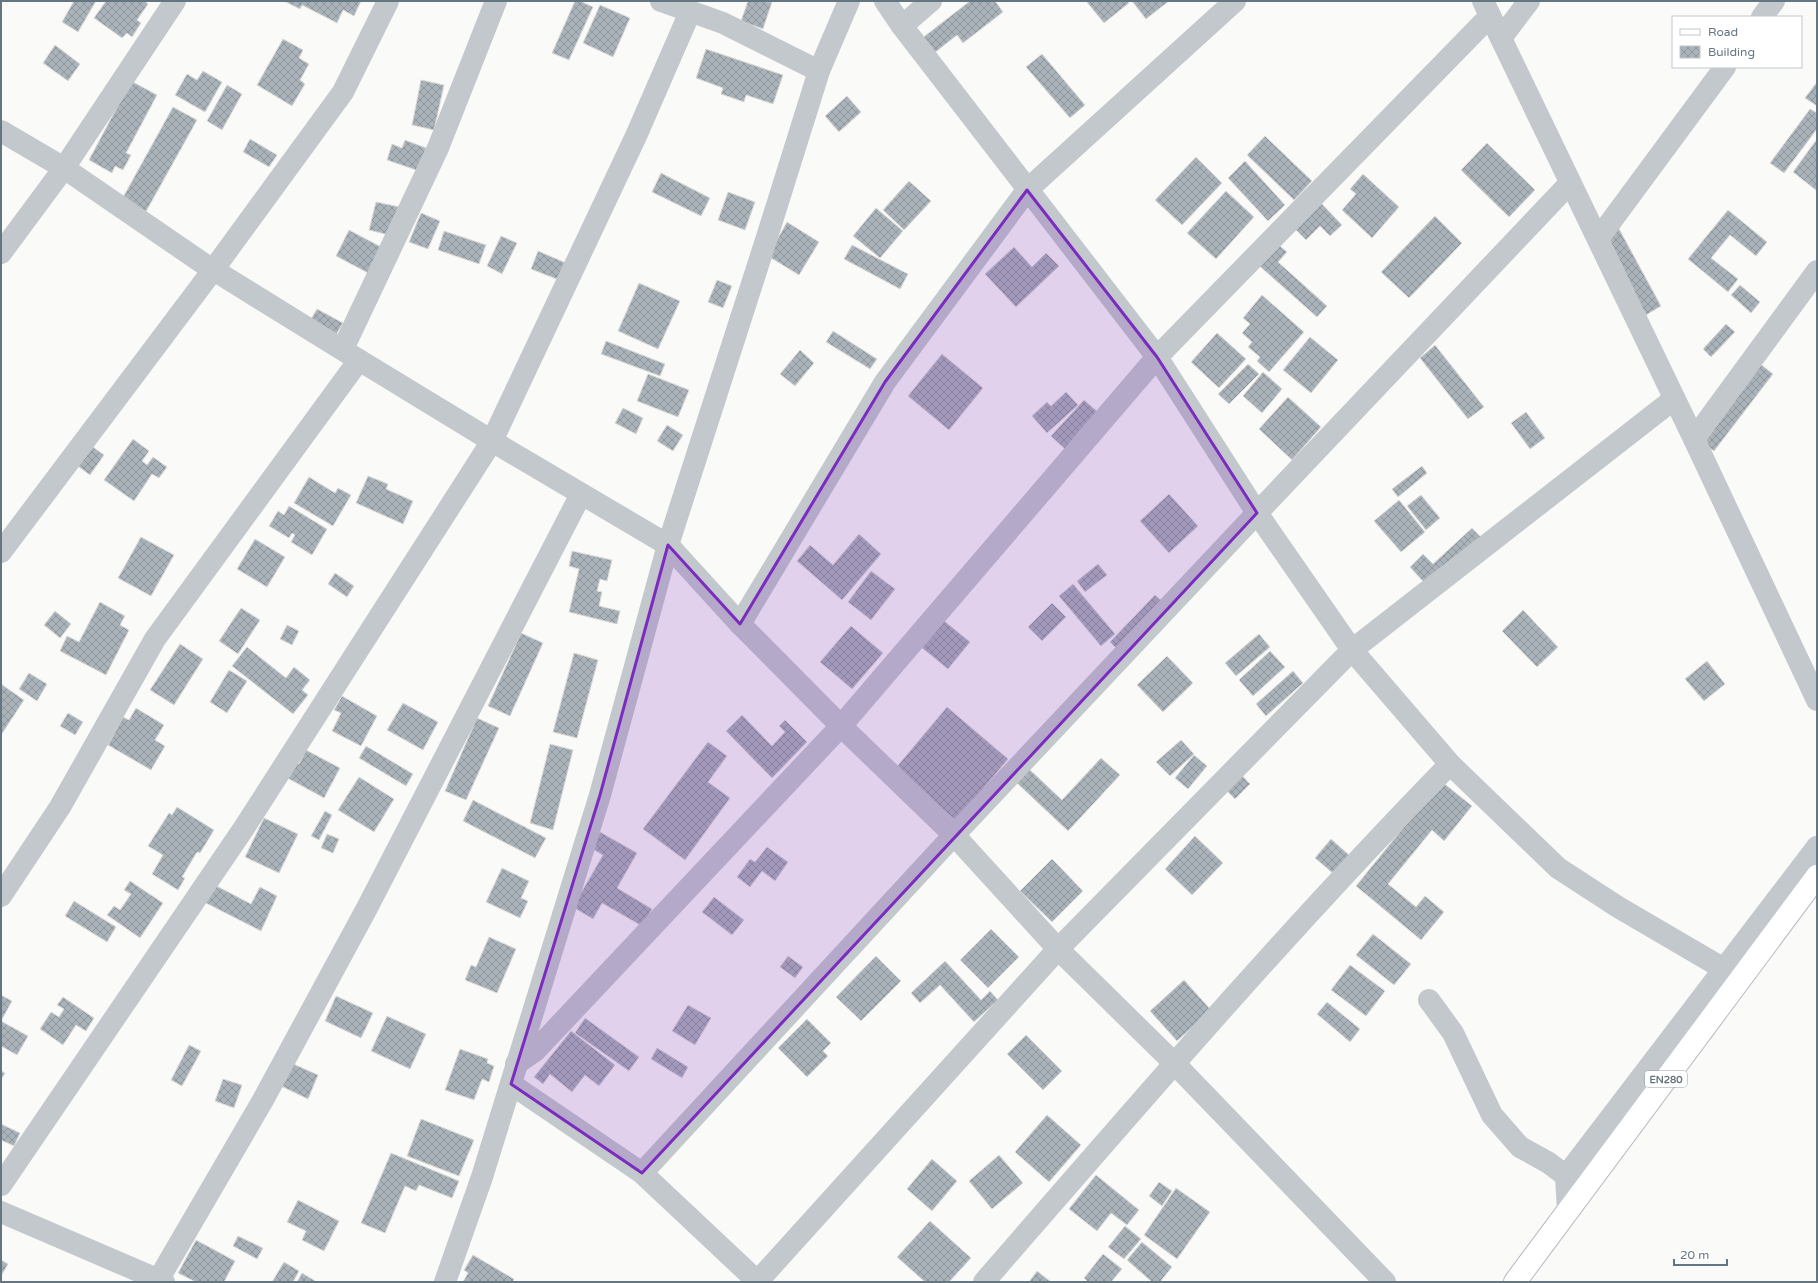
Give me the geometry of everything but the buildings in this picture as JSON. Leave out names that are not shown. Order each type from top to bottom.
[{"type":"main road","name":"EN280","points":[[1519,1281],[1568,1211],[1817,876]]},
{"type":"street","points":[[1,253],[64,168],[175,1]]},
{"type":"street","points":[[1,552],[213,270],[343,92],[388,1]]},
{"type":"street","points":[[1,896],[60,807],[154,639],[351,355],[438,148],[496,1]]},
{"type":"street","points":[[661,1],[722,23],[819,71]]},
{"type":"street","points":[[445,1282],[482,1177],[600,795],[668,545],[819,71],[849,1]]},
{"type":"street","points":[[885,1],[902,26],[1027,190],[1157,357],[1257,513],[1352,650],[1450,764],[1558,868],[1618,907],[1724,969]]},
{"type":"street","points":[[902,26],[931,1]]},
{"type":"street","points":[[740,624],[885,382],[1027,190],[1235,1]]},
{"type":"street","points":[[1501,38],[1529,1]]},
{"type":"street","points":[[1763,16],[1774,1]]},
{"type":"street","points":[[513,1074],[841,726],[1157,357],[1486,8],[1694,439],[1817,700]]},
{"type":"street","points":[[1,1185],[244,828],[492,441],[636,136],[690,12]]},
{"type":"street","points":[[1598,239],[1724,68]]},
{"type":"street","points":[[1,131],[64,168],[213,270],[492,441],[668,545],[740,624],[841,726],[954,835],[1058,949],[1174,1064],[1385,1282]]},
{"type":"street","points":[[642,1173],[954,835],[1570,183]]},
{"type":"street","points":[[1694,439],[1817,271]]},
{"type":"street","points":[[513,1074],[642,1173],[757,1282],[1058,949],[1352,650],[1674,399]]},
{"type":"street","points":[[1,1212],[160,1281],[263,1100],[374,894],[581,494]]},
{"type":"street","points":[[984,1282],[1174,1064],[1397,818],[1450,764]]},
{"type":"street","points":[[1568,1211],[1566,1176],[1817,847]]},
{"type":"street","points":[[1429,1000],[1453,1033],[1492,1115],[1520,1146],[1549,1163],[1566,1176]]},
{"type":"highlighted area","points":[[1027,190],[1157,357],[1257,513],[642,1173],[511,1084],[600,795],[668,545],[740,624],[885,382]]}]
